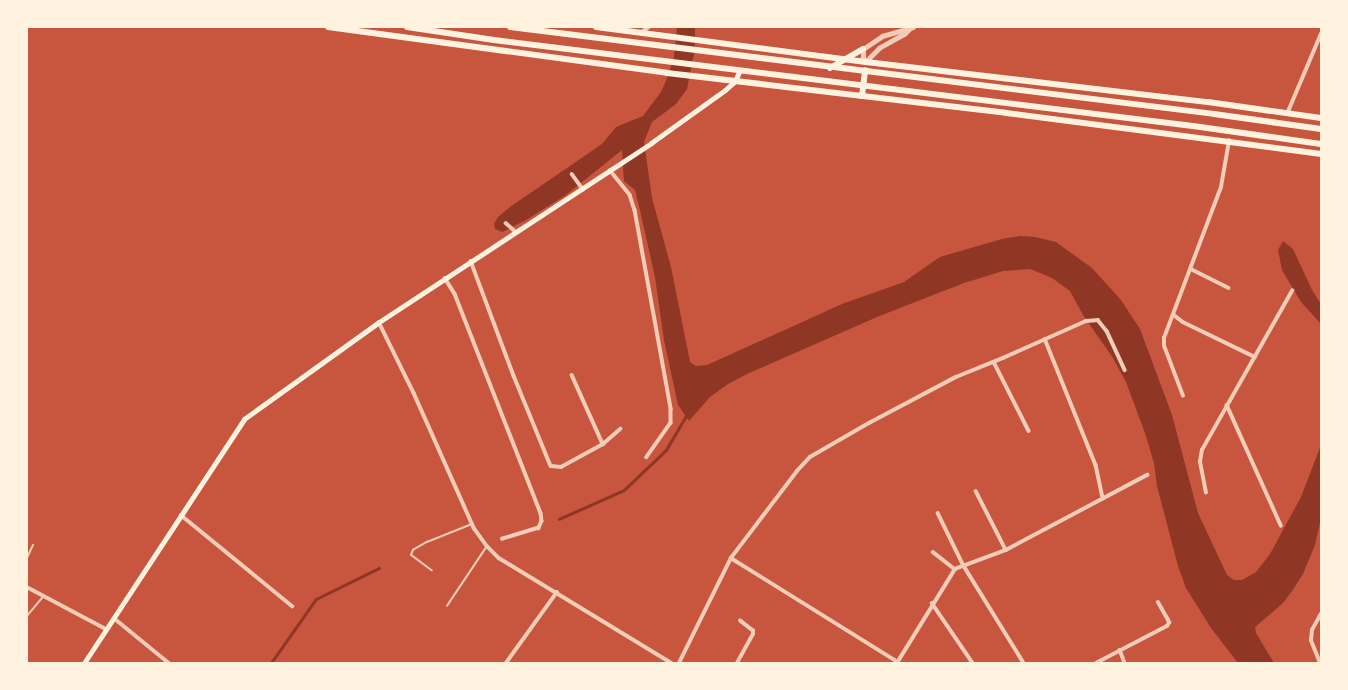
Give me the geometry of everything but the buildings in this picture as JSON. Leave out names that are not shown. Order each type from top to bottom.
[{"type":"highway","points":[[328,27],[369,30],[436,42],[667,73],[1228,141],[1321,154]]},
{"type":"highway","points":[[407,27],[1321,144]]},
{"type":"highway","points":[[510,27],[830,68],[1206,113],[1321,129]]},
{"type":"highway","points":[[596,27],[866,62],[1201,101],[1321,118]]},
{"type":"highway","points":[[436,42],[438,32]]},
{"type":"highway","points":[[830,68],[863,49]]},
{"type":"highway","points":[[862,96],[866,62]]},
{"type":"main road","points":[[84,663],[244,419],[379,322],[514,231],[651,143],[735,81],[740,70]]},
{"type":"street","points":[[640,33],[649,27]]},
{"type":"street","points":[[912,28],[906,34],[880,48],[866,62],[862,58],[863,49],[882,36],[896,31],[912,28]]},
{"type":"street","points":[[1287,114],[1321,34]]},
{"type":"street","points":[[1182,396],[1164,346],[1166,332],[1174,315],[1220,187],[1228,141]]},
{"type":"street","points":[[610,170],[630,195],[635,210],[671,409],[671,423],[647,457]]},
{"type":"street","points":[[572,174],[582,187]]},
{"type":"street","points":[[506,223],[514,231]]},
{"type":"street","points":[[471,261],[514,376],[551,466],[560,467],[603,444],[620,429]]},
{"type":"street","points":[[1191,269],[1229,288]]},
{"type":"street","points":[[445,278],[458,301],[541,513],[542,521],[539,528],[503,539]]},
{"type":"street","points":[[1206,493],[1200,462],[1202,450],[1292,292]]},
{"type":"street","points":[[1174,315],[1184,322],[1255,357]]},
{"type":"street","points":[[679,663],[731,558],[797,471],[810,457],[869,423],[956,377],[994,362],[1086,321],[1098,320],[1106,330],[1125,370]]},
{"type":"street","points":[[379,322],[414,393],[472,524],[487,546],[499,558],[672,663]]},
{"type":"street","points":[[1045,339],[1096,465],[1103,498]]},
{"type":"street","points":[[994,362],[1029,431]]},
{"type":"street","points":[[572,375],[603,444]]},
{"type":"street","points":[[1227,405],[1281,525]]},
{"type":"street","points":[[731,558],[898,663],[932,603],[955,569],[1006,550],[1147,475]]},
{"type":"street","points":[[976,491],[1006,550]]},
{"type":"street","points":[[938,513],[964,566],[1024,663]]},
{"type":"street","points":[[181,515],[292,606]]},
{"type":"street","points":[[933,552],[955,569]]},
{"type":"street","points":[[27,588],[106,629]]},
{"type":"street","points":[[506,663],[557,592]]},
{"type":"street","points":[[932,603],[973,663]]},
{"type":"street","points":[[1096,663],[1169,623],[1158,603]]},
{"type":"street","points":[[1320,663],[1311,641],[1312,630],[1321,614]]},
{"type":"street","points":[[114,618],[169,663]]},
{"type":"street","points":[[737,663],[753,634],[753,631],[740,621]]},
{"type":"street","points":[[1120,650],[1125,663]]},
{"type":"lane","points":[[432,571],[411,555],[413,550],[427,542],[472,524]]},
{"type":"lane","points":[[27,558],[33,544]]},
{"type":"lane","points":[[447,606],[487,546]]},
{"type":"lane","points":[[27,616],[44,596]]},
{"type":"shaded area","points":[[677,27],[695,27],[695,49],[687,89],[676,104],[652,122],[644,142],[652,198],[671,267],[690,362],[696,366],[707,365],[842,304],[904,282],[940,257],[1002,239],[1020,236],[1035,237],[1056,242],[1092,268],[1121,300],[1140,329],[1172,415],[1198,513],[1227,575],[1234,580],[1242,580],[1256,572],[1270,554],[1301,497],[1321,445],[1321,518],[1315,545],[1303,574],[1292,591],[1283,603],[1255,627],[1256,633],[1274,663],[1238,663],[1211,628],[1186,588],[1178,566],[1157,486],[1154,463],[1145,433],[1126,382],[1113,358],[1083,315],[1070,291],[1052,278],[1030,269],[1003,271],[964,283],[877,317],[747,374],[728,384],[710,397],[689,421],[678,405],[664,340],[655,277],[635,190],[624,181],[622,150],[566,195],[526,220],[502,232],[495,229],[494,224],[498,217],[510,207],[602,144],[616,127],[643,116],[661,92],[668,76],[674,57]]},
{"type":"shaded area","points":[[1283,241],[1293,249],[1312,290],[1321,304],[1321,324],[1301,302],[1282,270],[1278,250]]},
{"type":"waterway","points":[[559,519],[624,490],[666,450],[687,414]]},
{"type":"waterway","points":[[271,663],[316,599],[379,568]]}]
